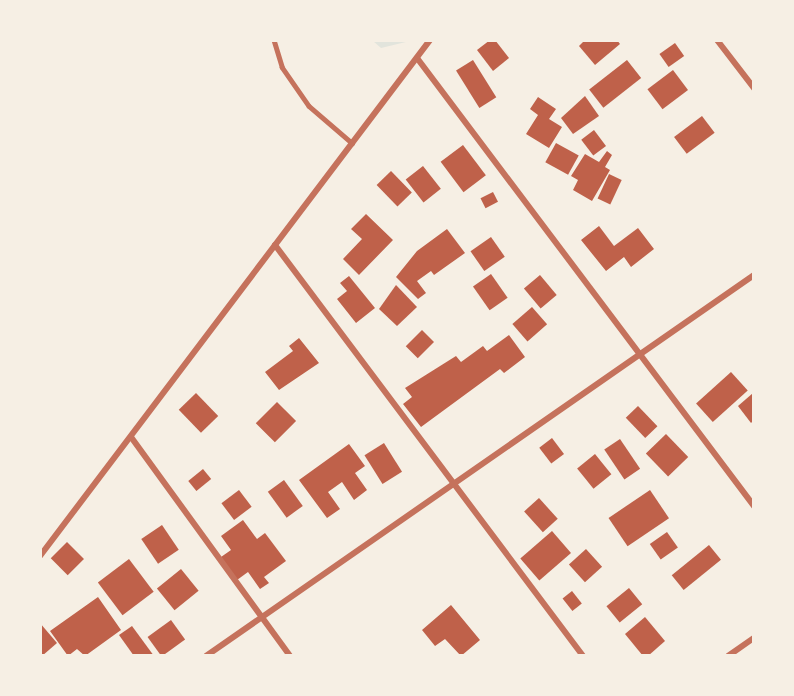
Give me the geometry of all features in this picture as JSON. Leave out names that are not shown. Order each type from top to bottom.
[{"type":"street","points":[[40,556],[430,40]]},
{"type":"street","points":[[717,40],[753,88]]},
{"type":"street","points":[[417,58],[753,506]]},
{"type":"street","points":[[275,245],[583,656]]},
{"type":"street","points":[[206,656],[753,276]]},
{"type":"street","points":[[131,437],[290,656]]},
{"type":"street","points":[[728,656],[753,638]]},
{"type":"lane","points":[[274,40],[282,67],[309,106],[352,143]]},
{"type":"shaded area","points":[[373,41],[410,41],[381,48]]},
{"type":"building","points":[[490,40],[495,40],[509,58],[493,71],[477,50]]},
{"type":"building","points":[[585,40],[617,40],[620,44],[595,65],[579,46]]},
{"type":"building","points":[[675,43],[684,56],[669,67],[659,54]]},
{"type":"building","points":[[473,60],[496,97],[479,108],[456,71]]},
{"type":"building","points":[[627,60],[641,78],[603,108],[589,90]]},
{"type":"building","points":[[673,70],[688,90],[662,109],[647,89]]},
{"type":"building","points":[[585,96],[599,116],[573,134],[561,118]]},
{"type":"building","points":[[538,97],[556,109],[549,119],[562,127],[549,148],[526,134],[538,115],[530,109]]},
{"type":"building","points":[[702,116],[715,133],[687,154],[674,137]]},
{"type":"building","points":[[594,130],[606,146],[593,156],[581,140]]},
{"type":"building","points":[[556,143],[579,156],[568,175],[545,162]]},
{"type":"building","points":[[463,145],[486,175],[464,192],[441,162]]},
{"type":"building","points":[[607,151],[612,155],[605,167],[610,170],[592,201],[573,190],[578,180],[571,176],[585,154],[599,162]]},
{"type":"building","points":[[423,166],[441,189],[424,202],[406,180]]},
{"type":"building","points":[[391,171],[412,193],[397,206],[377,185]]},
{"type":"building","points":[[609,174],[622,180],[610,204],[598,198]]},
{"type":"building","points":[[493,192],[498,202],[486,208],[481,198]]},
{"type":"building","points":[[366,214],[393,240],[359,275],[343,259],[362,239],[351,229]]},
{"type":"building","points":[[599,226],[614,246],[638,228],[654,249],[631,267],[624,257],[606,271],[581,240]]},
{"type":"building","points":[[447,229],[465,253],[434,275],[431,271],[417,281],[426,293],[418,299],[396,277],[417,251]]},
{"type":"building","points":[[491,237],[505,257],[484,271],[471,251]]},
{"type":"building","points":[[491,274],[508,298],[490,310],[473,287]]},
{"type":"building","points":[[540,275],[557,295],[541,308],[524,288]]},
{"type":"building","points":[[349,276],[375,308],[356,323],[337,299],[347,291],[340,283]]},
{"type":"building","points":[[396,285],[417,307],[397,326],[379,309]]},
{"type":"building","points":[[532,307],[547,324],[527,341],[512,324]]},
{"type":"building","points":[[422,330],[434,342],[418,358],[406,346]]},
{"type":"building","points":[[509,335],[525,357],[504,373],[500,369],[421,427],[403,404],[412,397],[405,388],[456,356],[461,362],[483,346],[487,351]]},
{"type":"building","points":[[299,338],[319,363],[279,390],[265,372],[293,351],[289,346]]},
{"type":"building","points":[[731,372],[748,391],[713,422],[696,403]]},
{"type":"building","points":[[196,393],[218,416],[201,433],[179,410]]},
{"type":"building","points":[[753,393],[753,421],[751,423],[738,406]]},
{"type":"building","points":[[277,402],[296,421],[275,442],[256,423]]},
{"type":"building","points":[[638,406],[657,426],[645,438],[626,418]]},
{"type":"building","points":[[666,434],[688,457],[668,476],[646,453]]},
{"type":"building","points":[[552,438],[564,454],[551,464],[539,448]]},
{"type":"building","points":[[620,439],[640,469],[624,479],[604,450]]},
{"type":"building","points":[[384,443],[402,472],[383,484],[364,455]]},
{"type":"building","points":[[349,444],[365,466],[355,473],[367,490],[354,500],[342,482],[328,492],[340,509],[327,518],[299,480]]},
{"type":"building","points":[[595,454],[611,474],[593,489],[577,468]]},
{"type":"building","points":[[203,469],[211,479],[196,491],[188,481]]},
{"type":"building","points":[[284,480],[303,506],[287,518],[268,492]]},
{"type":"building","points":[[239,490],[252,507],[234,520],[221,503]]},
{"type":"building","points":[[650,490],[669,518],[628,546],[609,518]]},
{"type":"building","points":[[539,498],[558,519],[543,532],[524,511]]},
{"type":"building","points":[[243,520],[257,539],[265,533],[286,561],[264,577],[269,583],[260,589],[248,572],[237,580],[221,557],[231,550],[221,536]]},
{"type":"building","points":[[162,525],[179,550],[158,564],[141,539]]},
{"type":"building","points":[[552,531],[571,553],[539,580],[520,559]]},
{"type":"building","points":[[667,532],[678,548],[661,560],[650,544]]},
{"type":"building","points":[[67,542],[84,559],[68,575],[51,558]]},
{"type":"building","points":[[709,545],[721,560],[684,590],[672,575]]},
{"type":"building","points":[[586,549],[602,567],[585,582],[569,564]]},
{"type":"building","points":[[129,559],[154,592],[123,615],[98,582]]},
{"type":"building","points":[[181,569],[199,591],[175,610],[157,589]]},
{"type":"building","points":[[629,588],[642,604],[620,623],[606,606]]},
{"type":"building","points":[[572,591],[582,604],[572,611],[563,598]]},
{"type":"building","points":[[98,597],[121,630],[85,656],[77,649],[68,656],[50,631]]},
{"type":"building","points":[[451,605],[480,640],[461,656],[445,639],[435,646],[422,630]]},
{"type":"building","points":[[645,617],[665,641],[648,656],[643,656],[625,634]]},
{"type":"building","points":[[171,620],[185,639],[161,656],[148,637]]},
{"type":"building","points":[[40,623],[57,643],[42,656],[40,656]]},
{"type":"building","points":[[132,626],[154,656],[134,656],[119,635]]}]
